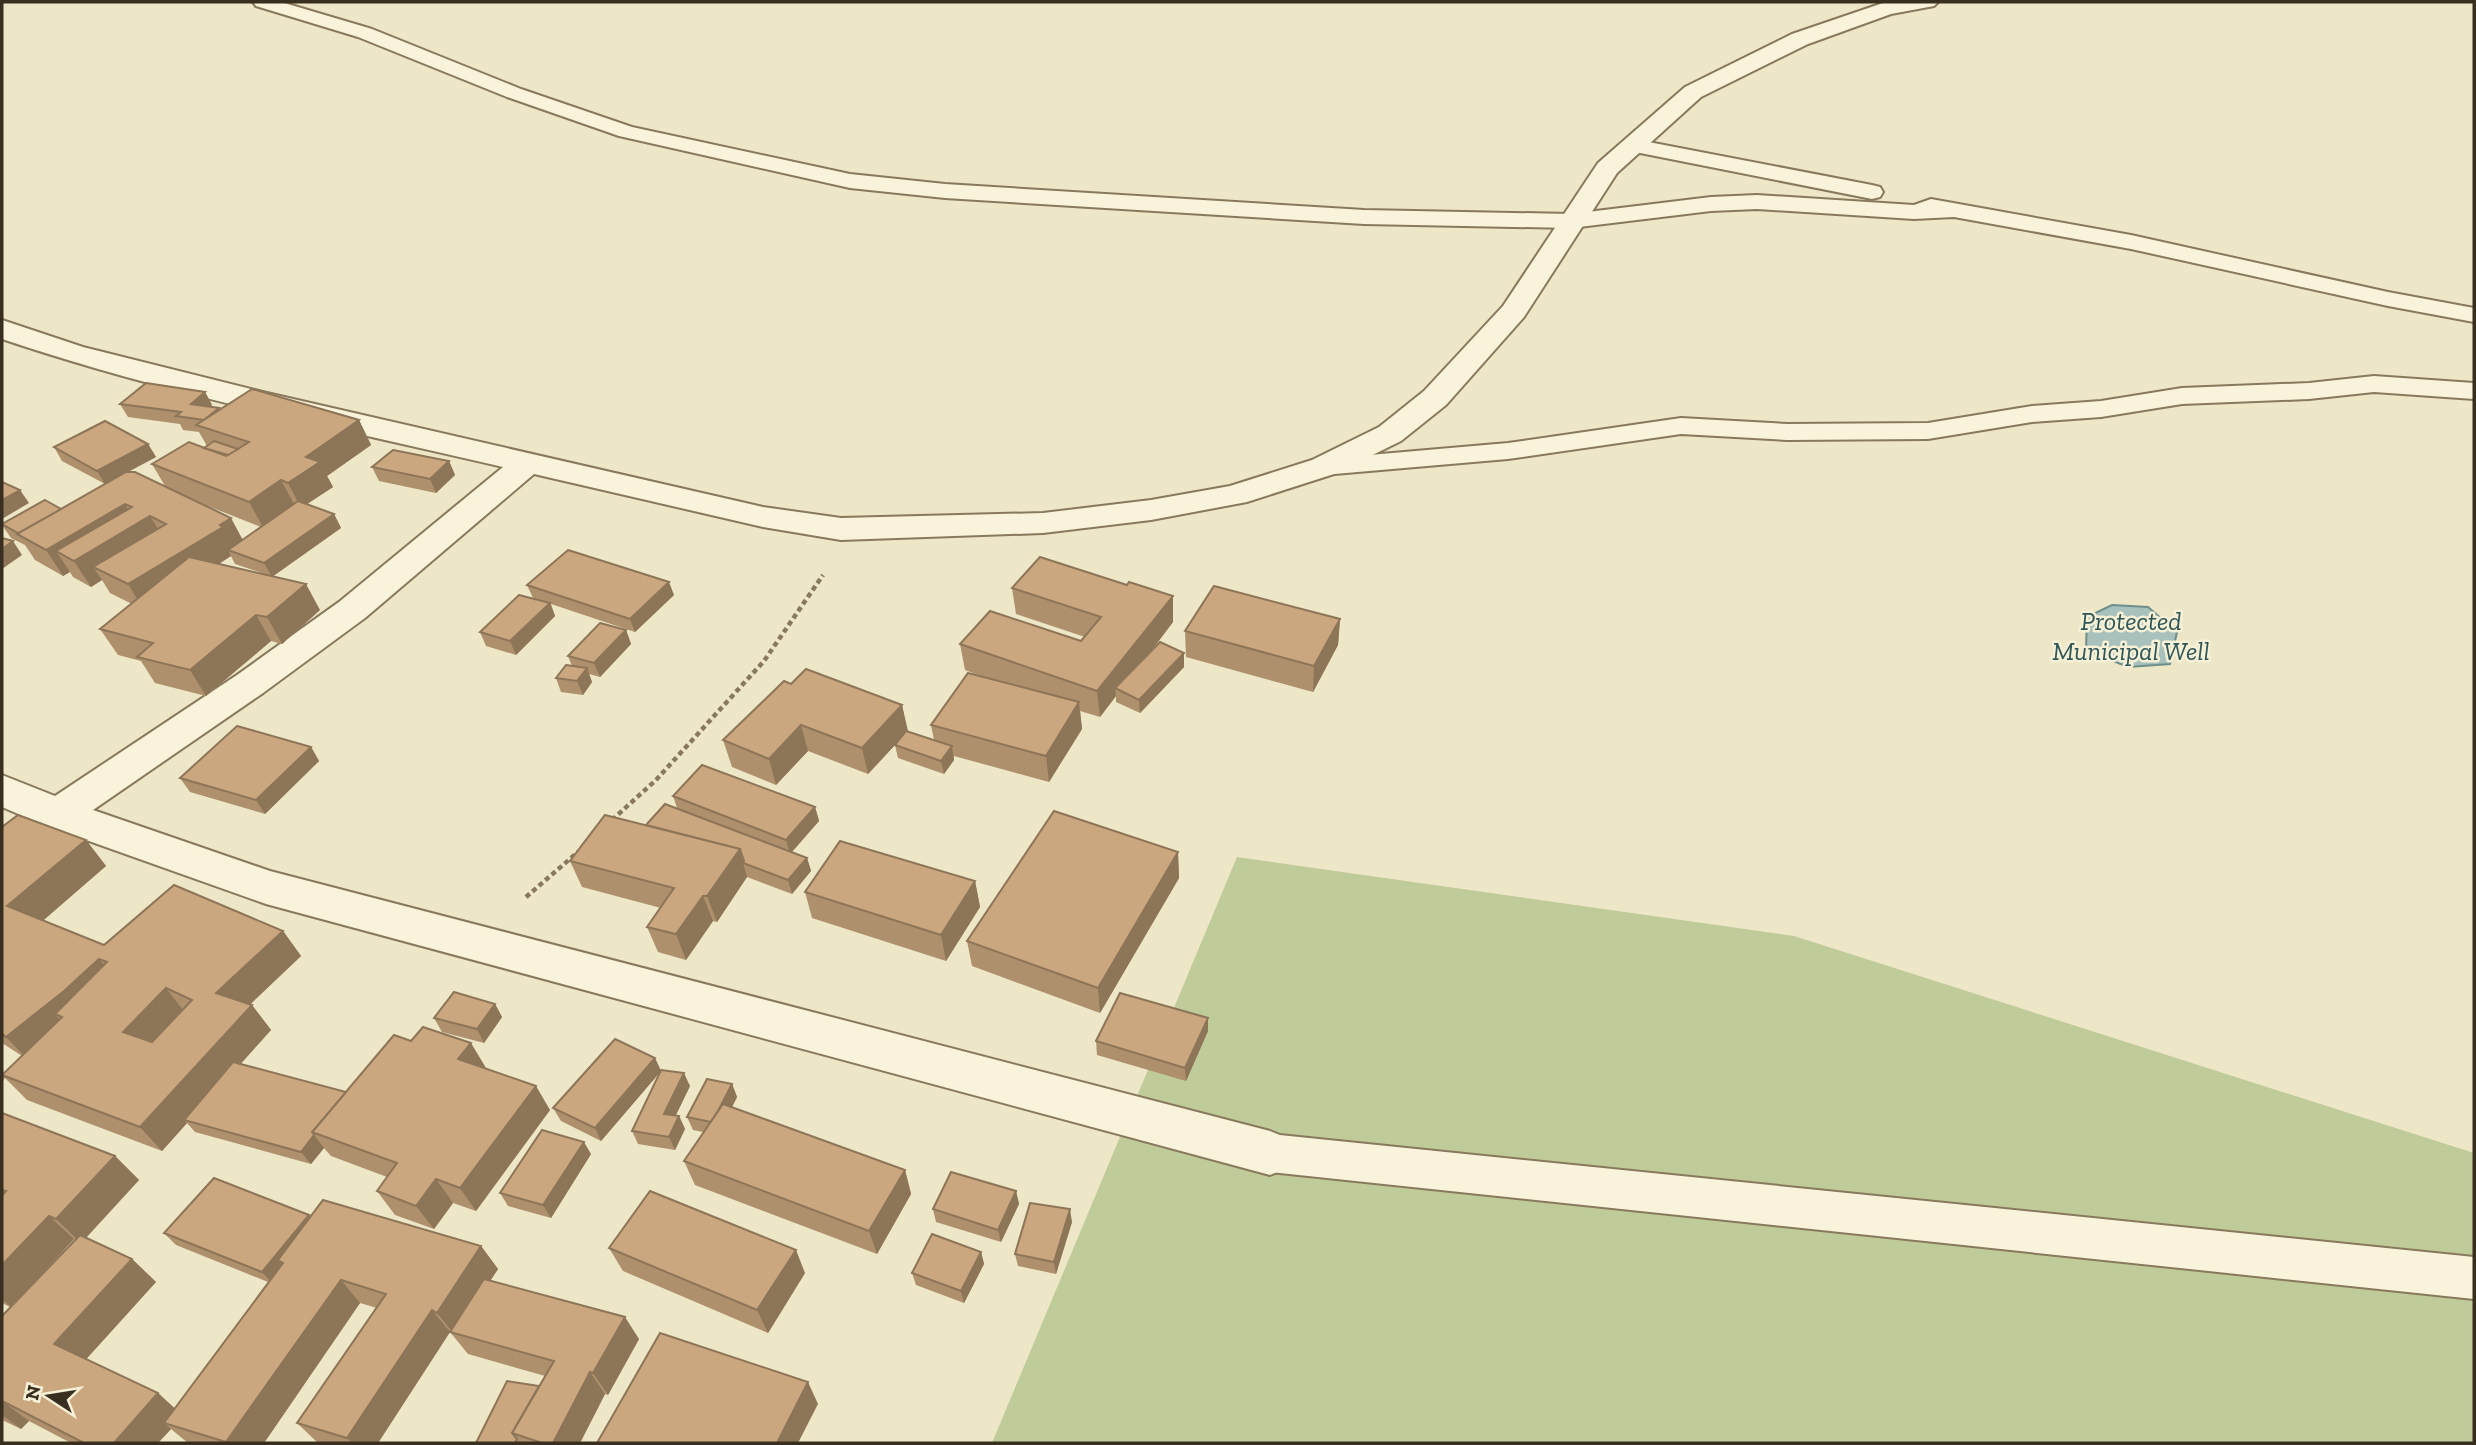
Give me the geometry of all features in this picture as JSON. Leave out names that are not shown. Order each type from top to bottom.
[{"type":"street","points":[[2,329],[73,354],[526,464],[764,517],[841,529],[1043,523],[1235,495],[1323,467],[1390,434],[1435,398],[1514,311],[1607,168],[1693,92],[1788,45],[1887,8],[1927,2]]},
{"type":"street","points":[[58,814],[250,684],[352,610],[526,464]]},
{"type":"street","points":[[2,790],[58,814],[266,887],[1270,1153]]},
{"type":"lane","points":[[262,2],[365,33],[514,93],[626,132],[850,181],[945,191],[1364,217],[1571,221],[1711,204],[1756,202],[1914,212],[1951,211]]},
{"type":"lane","points":[[1633,145],[1872,192],[1951,211],[2131,242],[2388,299],[2474,314]]},
{"type":"lane","points":[[1323,467],[1508,451],[1681,426],[1787,432],[1928,431],[2032,414],[2101,409],[2182,396],[2309,391],[2374,384],[2474,391]]},
{"type":"lane","points":[[1270,1153],[2474,1278]]},
{"type":"path","points":[[607,825],[656,780],[764,661],[824,574],[841,529]]},
{"type":"path","points":[[464,941],[540,887],[588,843]]},
{"type":"green space","points":[[1237,857],[1794,936],[2474,1153],[2474,1443],[992,1443]]},
{"type":"water","name":"Protected Municipal Well","points":[[2112,605],[2148,607],[2177,632],[2170,664],[2128,667],[2086,650],[2087,617]]},
{"type":"building","points":[[146,383],[205,392],[191,404],[219,408],[204,420],[176,416],[181,412],[120,404]]},
{"type":"building","points":[[252,389],[359,420],[306,457],[320,462],[288,483],[281,480],[249,502],[152,464],[189,442],[226,456],[249,442],[196,425]]},
{"type":"building","points":[[105,421],[148,444],[97,471],[54,447]]},
{"type":"building","points":[[214,441],[238,449],[228,455],[204,448]]},
{"type":"building","points":[[393,450],[449,461],[430,479],[372,467]]},
{"type":"building","points":[[126,472],[135,472],[231,518],[220,525],[223,527],[128,584],[93,567],[166,524],[150,516],[74,561],[56,551],[132,507],[125,504],[46,550],[17,534]]},
{"type":"building","points":[[2,482],[20,490],[2,500]]},
{"type":"building","points":[[45,500],[61,509],[18,533],[2,524]]},
{"type":"building","points":[[298,501],[334,514],[264,563],[228,550]]},
{"type":"building","points":[[2,538],[13,541],[2,549]]},
{"type":"building","points":[[568,550],[669,582],[630,619],[527,585]]},
{"type":"building","points":[[189,557],[306,584],[267,617],[256,615],[190,670],[137,657],[153,643],[100,629]]},
{"type":"building","points":[[1040,557],[1127,585],[1129,582],[1173,596],[1097,691],[960,644],[990,611],[1081,641],[1101,617],[1012,588]]},
{"type":"building","points":[[1214,586],[1340,619],[1314,666],[1185,631]]},
{"type":"building","points":[[519,595],[550,603],[510,641],[480,632]]},
{"type":"building","points":[[600,623],[626,630],[594,663],[568,656]]},
{"type":"building","points":[[1160,642],[1184,653],[1139,700],[1115,688]]},
{"type":"building","points":[[566,665],[587,668],[577,681],[556,678]]},
{"type":"building","points":[[806,669],[902,705],[862,748],[801,725],[769,759],[723,740],[784,681],[791,684]]},
{"type":"building","points":[[968,673],[1079,702],[1046,756],[931,725]]},
{"type":"building","points":[[237,726],[311,747],[256,800],[180,778]]},
{"type":"building","points":[[906,731],[952,746],[941,761],[895,745]]},
{"type":"building","points":[[702,765],[815,807],[786,840],[673,796]]},
{"type":"building","points":[[665,804],[807,858],[788,880],[743,863],[740,849],[646,825]]},
{"type":"building","points":[[1054,811],[1178,852],[1098,988],[967,941]]},
{"type":"building","points":[[18,815],[86,840],[7,906],[104,945],[174,885],[283,931],[216,993],[252,1005],[140,1127],[2,1075],[62,1017],[55,1014],[107,962],[99,959],[6,1037],[2,1034],[2,827]],"holes":[[[166,988],[192,1000],[152,1042],[123,1032]]]},
{"type":"building","points":[[605,815],[740,849],[676,934],[647,927],[674,888],[570,861]]},
{"type":"building","points":[[840,841],[975,881],[941,935],[805,892]]},
{"type":"building","points":[[454,992],[495,1004],[477,1029],[434,1018]]},
{"type":"building","points":[[1120,993],[1208,1018],[1185,1068],[1096,1041]]},
{"type":"building","points":[[423,1027],[471,1043],[458,1059],[536,1086],[460,1188],[436,1179],[416,1206],[377,1191],[397,1163],[312,1132],[394,1035],[411,1041]]},
{"type":"building","points":[[615,1039],[655,1058],[595,1128],[553,1108]]},
{"type":"building","points":[[233,1062],[346,1092],[312,1132],[314,1135],[301,1152],[184,1120]]},
{"type":"building","points":[[661,1070],[684,1073],[664,1114],[679,1116],[669,1137],[632,1131]]},
{"type":"building","points":[[707,1079],[732,1084],[711,1122],[687,1117]]},
{"type":"building","points":[[723,1104],[905,1170],[869,1231],[684,1161]]},
{"type":"building","points":[[2,1113],[115,1156],[56,1219],[49,1216],[2,1265],[2,1196],[6,1191],[2,1190]]},
{"type":"building","points":[[542,1130],[584,1142],[543,1205],[500,1193]]},
{"type":"building","points":[[951,1172],[1016,1191],[998,1230],[933,1209]]},
{"type":"building","points":[[214,1178],[309,1215],[262,1272],[164,1233]]},
{"type":"building","points":[[650,1191],[796,1250],[757,1310],[609,1248]]},
{"type":"building","points":[[323,1200],[481,1246],[437,1313],[432,1310],[347,1438],[297,1423],[386,1294],[341,1280],[226,1442],[164,1423],[283,1263],[278,1260]]},
{"type":"building","points":[[1030,1203],[1070,1209],[1054,1262],[1015,1254]]},
{"type":"building","points":[[932,1234],[981,1252],[961,1291],[912,1273]]},
{"type":"building","points":[[80,1235],[132,1259],[54,1344],[158,1393],[114,1443],[84,1443],[2,1401],[2,1316]]},
{"type":"building","points":[[484,1279],[625,1317],[593,1373],[590,1372],[553,1443],[542,1443],[512,1433],[554,1361],[450,1332]]},
{"type":"building","points":[[660,1333],[808,1382],[777,1443],[597,1443]]},
{"type":"building","points":[[507,1381],[539,1386],[512,1433],[517,1439],[515,1443],[476,1443]]}]
